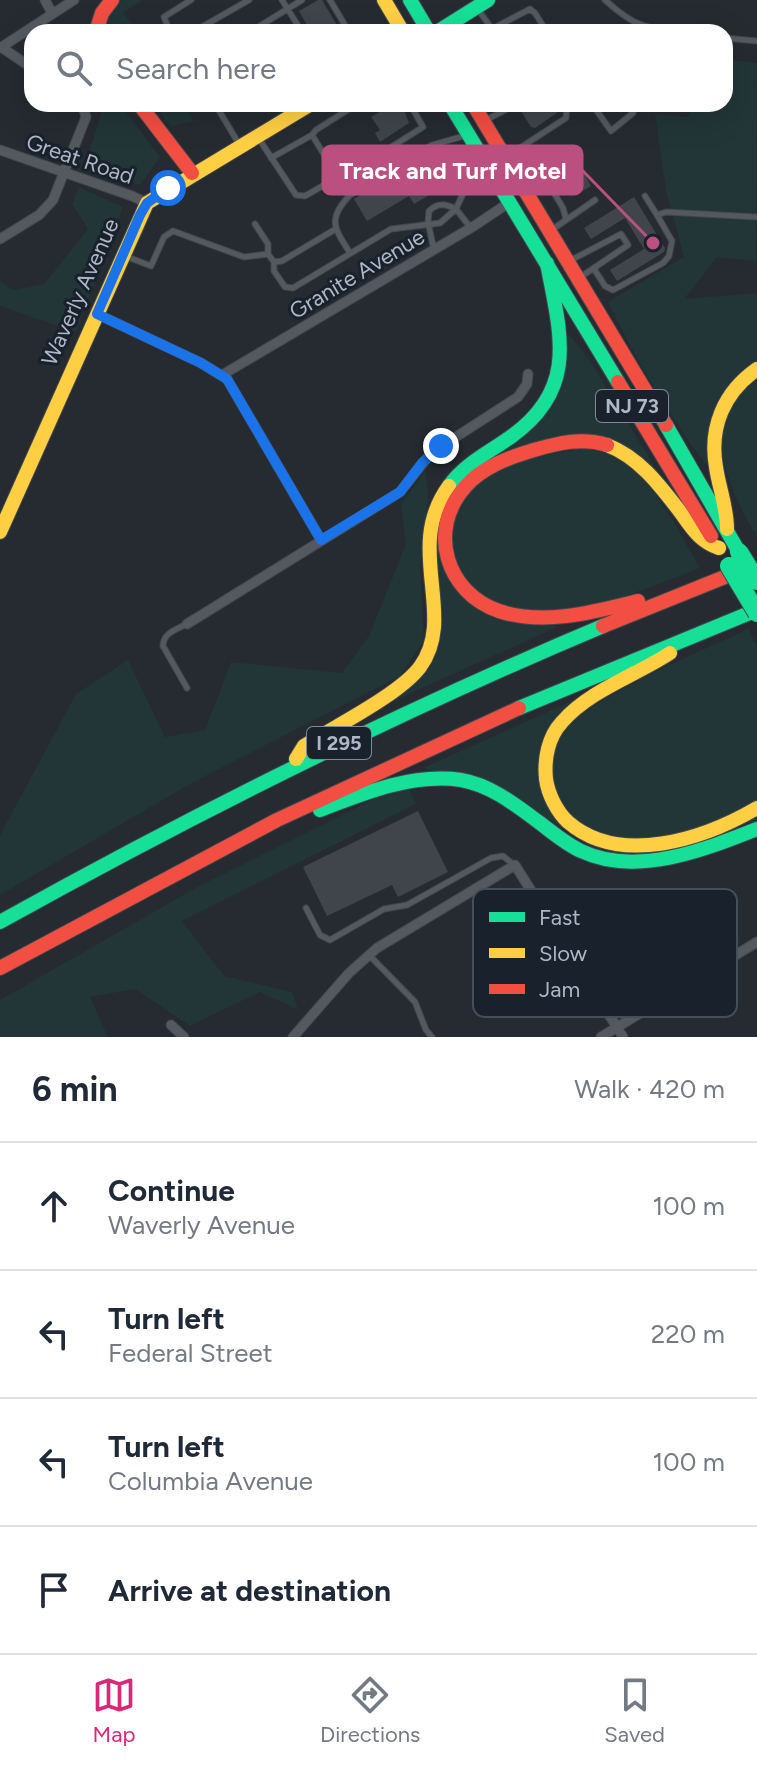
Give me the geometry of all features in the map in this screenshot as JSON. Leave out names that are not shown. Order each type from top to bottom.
[{"type":"main road","points":[[99,24],[112,0]]},
{"type":"main road","points":[[384,0],[398,24]]},
{"type":"main road","points":[[410,0],[424,24]]},
{"type":"main road","points":[[450,24],[482,4]]},
{"type":"main road","points":[[145,112],[192,173]]},
{"type":"main road","name":"Waverly Avenue","points":[[0,532],[147,203],[298,112]]},
{"type":"main road","name":"NJ 73","points":[[459,112],[505,158],[550,232],[580,270],[692,468],[723,540]]},
{"type":"main road","name":"NJ 73","points":[[474,112],[481,154],[723,540],[757,611]]},
{"type":"main road","points":[[291,767],[304,746],[393,692],[417,673],[429,655],[435,619],[429,528],[439,497],[457,473],[534,420],[545,408],[559,376],[559,337],[547,263]]},
{"type":"main road","points":[[691,589],[576,615],[534,617],[497,610],[474,599],[451,572],[444,548],[445,521],[463,488],[487,470],[535,450],[586,440],[604,444],[635,461],[662,488],[702,542],[723,540],[728,509],[715,462],[719,418],[732,391],[757,369]]},
{"type":"main road","name":"NJ 73","points":[[734,559],[757,581]]},
{"type":"main road","name":"I 295","points":[[0,922],[291,767],[536,653],[757,564]]},
{"type":"main road","name":"I 295","points":[[0,968],[224,846],[448,738],[699,632],[757,611]]},
{"type":"main road","points":[[699,632],[656,663],[592,697],[560,724],[551,740],[546,759],[549,795],[557,810],[582,834],[618,844],[655,843],[694,836],[731,823],[757,808]]},
{"type":"main road","points":[[224,846],[367,792],[416,780],[440,778],[463,780],[485,787],[579,850],[601,857],[643,859],[686,854],[757,829]]},
{"type":"street","points":[[45,0],[52,13]]},
{"type":"street","points":[[36,24],[74,0]]},
{"type":"street","points":[[24,32],[0,48],[24,63]]},
{"type":"street","points":[[0,239],[31,221],[47,208],[58,193],[86,117],[84,112]]},
{"type":"street","name":"Great Road","points":[[0,150],[147,203]]},
{"type":"street","name":"Granite Avenue","points":[[222,375],[510,202]]},
{"type":"street","points":[[97,314],[222,375],[232,386],[321,540]]},
{"type":"street","points":[[187,624],[400,492],[431,453],[513,402],[523,391],[528,374]]},
{"type":"street","points":[[474,889],[515,865],[530,889]]},
{"type":"street","points":[[293,1037],[324,1000],[369,955],[473,890]]},
{"type":"street","points":[[737,954],[757,942]]},
{"type":"street","points":[[610,1017],[623,1037]]},
{"type":"street","points":[[601,1037],[633,1017]]},
{"type":"street","points":[[171,1025],[184,1037]]},
{"type":"lane","points":[[167,24],[164,17],[191,0]]},
{"type":"lane","points":[[207,24],[249,0]]},
{"type":"lane","points":[[282,0],[297,24]]},
{"type":"lane","points":[[263,24],[302,0]]},
{"type":"lane","points":[[330,0],[344,24]]},
{"type":"lane","points":[[605,0],[626,19],[637,24]]},
{"type":"lane","points":[[482,4],[487,24]]},
{"type":"lane","points":[[501,24],[530,9],[542,24]]},
{"type":"lane","points":[[733,39],[757,41]]},
{"type":"lane","points":[[220,112],[240,145]]},
{"type":"lane","points":[[271,158],[344,112]]},
{"type":"lane","points":[[257,136],[298,196],[305,196],[350,173],[423,127],[415,112]]},
{"type":"lane","points":[[350,253],[334,230],[337,214],[350,195],[432,145],[476,128],[503,112]]},
{"type":"lane","points":[[505,158],[566,118],[566,112]]},
{"type":"lane","points":[[598,112],[611,131],[633,112]]},
{"type":"lane","points":[[312,135],[338,177]]},
{"type":"lane","points":[[255,224],[268,244],[274,271],[289,290],[391,229],[444,222],[456,209],[481,154]]},
{"type":"lane","points":[[518,181],[533,175],[545,178],[566,219]]},
{"type":"lane","points":[[580,270],[613,290],[663,263],[669,256],[672,241],[645,196]]},
{"type":"lane","points":[[550,232],[595,200]]},
{"type":"lane","points":[[434,250],[428,225],[432,208],[444,204],[456,209],[471,228]]},
{"type":"lane","points":[[657,215],[666,212],[757,217]]},
{"type":"lane","points":[[274,262],[282,261],[334,230]]},
{"type":"lane","points":[[123,255],[151,266],[164,237],[173,231],[244,257],[268,254]]},
{"type":"lane","points":[[621,234],[628,245],[580,270],[621,234]]},
{"type":"lane","points":[[187,624],[169,633],[163,640],[163,646],[187,688]]},
{"type":"lane","points":[[306,908],[320,935],[330,940],[384,909],[407,905],[491,858],[503,856],[515,865]]},
{"type":"lane","points":[[369,955],[415,1002],[432,1037]]},
{"type":"shaded area","points":[[122,0],[142,0],[123,13],[132,24],[107,24],[110,12]]},
{"type":"shaded area","points":[[733,60],[757,63],[756,261],[717,257],[684,299],[757,293],[757,364],[728,384],[706,465],[653,386],[608,302],[684,257],[666,191],[655,114],[688,117],[689,112],[733,112]]},
{"type":"shaded area","points":[[102,112],[126,112],[160,157],[140,185],[84,169]]},
{"type":"shaded area","points":[[159,112],[188,112],[194,121],[171,127]]},
{"type":"shaded area","points":[[79,187],[123,207],[76,332],[0,306],[0,281],[13,290],[44,284],[88,229],[72,204]]},
{"type":"shaded area","points":[[568,335],[592,364],[664,482],[621,445],[602,437],[586,435],[561,437],[516,450],[497,458],[464,481],[442,513],[438,533],[439,555],[453,586],[486,613],[514,621],[554,625],[555,628],[391,702],[424,675],[438,651],[441,609],[435,544],[436,522],[443,502],[464,475],[521,437],[547,414],[562,384]]},
{"type":"shaded area","points":[[757,377],[757,537],[739,504],[726,470],[722,434],[734,399]]},
{"type":"shaded area","points":[[583,449],[624,463],[640,476],[667,511],[700,568],[620,598],[557,611],[516,608],[475,590],[460,574],[453,538],[458,511],[468,495],[486,478],[512,465],[541,456]]},
{"type":"shaded area","points":[[426,470],[428,500],[420,567],[424,640],[400,676],[188,785],[0,895],[0,835],[76,694],[128,660],[165,737],[205,730],[231,662],[342,673],[369,636],[406,544],[401,504]]},
{"type":"shaded area","points":[[748,629],[757,646],[757,801],[691,829],[638,838],[591,830],[572,818],[556,790],[552,766],[559,741],[576,720],[621,690]]},
{"type":"shaded area","points":[[585,695],[569,709],[540,784],[603,848],[757,815],[757,823],[595,850],[520,800],[423,768]]},
{"type":"shaded area","points":[[408,787],[416,804],[182,921],[224,976],[292,992],[298,1010],[260,992],[190,1026],[135,989],[90,997],[108,1037],[0,1037],[0,1000],[199,886],[384,794]]},
{"type":"building","points":[[322,0],[336,24],[306,24],[299,11]]},
{"type":"building","points":[[379,112],[405,112],[409,123],[380,142],[375,133],[380,130],[371,117]]},
{"type":"building","points":[[522,112],[558,112],[535,128],[531,127]]},
{"type":"building","points":[[444,155],[458,178],[414,204],[409,196],[367,221],[354,199],[398,172],[403,181]]},
{"type":"building","points":[[581,168],[591,186],[576,195],[565,178]]},
{"type":"building","points":[[634,197],[665,248],[664,252],[617,281],[610,270],[644,249],[625,218],[591,239],[584,228]]},
{"type":"building","points":[[418,811],[448,872],[398,897],[392,885],[327,916],[303,867]]},
{"type":"traffic: fast","points":[[410,0],[424,24]]},
{"type":"traffic: fast","points":[[450,24],[488,0]]},
{"type":"traffic: fast","points":[[455,112],[618,382]]},
{"type":"traffic: fast","points":[[449,486],[470,465],[533,418],[548,399],[560,358],[547,263]]},
{"type":"traffic: fast","points":[[666,425],[739,552]]},
{"type":"traffic: fast","points":[[739,552],[757,581]]},
{"type":"traffic: fast","points":[[729,566],[757,613]]},
{"type":"traffic: fast","points":[[519,708],[757,610]]},
{"type":"traffic: fast","points":[[0,922],[297,766],[603,626]]},
{"type":"traffic: fast","points":[[320,810],[371,791],[407,782],[461,780],[483,786],[503,797],[581,851],[624,861],[670,858],[757,829]]},
{"type":"traffic: slow","points":[[384,0],[398,24]]},
{"type":"traffic: slow","points":[[0,532],[147,203],[298,112]]},
{"type":"traffic: slow","points":[[727,529],[714,452],[717,424],[736,388],[757,369]]},
{"type":"traffic: slow","points":[[607,445],[628,456],[647,472],[696,532],[719,548]]},
{"type":"traffic: slow","points":[[296,759],[304,746],[382,699],[420,667],[430,647],[434,626],[430,533],[436,509],[449,486]]},
{"type":"traffic: slow","points":[[670,653],[586,701],[557,728],[546,756],[546,779],[557,808],[568,822],[589,836],[637,846],[688,838],[757,808]]},
{"type":"traffic: jam","points":[[99,24],[112,0]]},
{"type":"traffic: jam","points":[[145,112],[192,173]]},
{"type":"traffic: jam","points":[[478,112],[666,425]]},
{"type":"traffic: jam","points":[[618,382],[711,536]]},
{"type":"traffic: jam","points":[[607,445],[579,441],[552,445],[488,468],[465,487],[453,504],[445,540],[448,558],[466,590],[481,602],[516,615],[568,616],[638,601]]},
{"type":"traffic: jam","points":[[603,626],[747,568]]},
{"type":"traffic: jam","points":[[0,968],[277,820],[519,708]]},
{"type":"place","name":"Track and Turf Motel","points":[[653,243]]},
{"type":"route","points":[[168,188],[147,203],[140,215],[97,314],[201,363],[227,379],[321,540],[400,492],[422,463],[441,446]]}]
